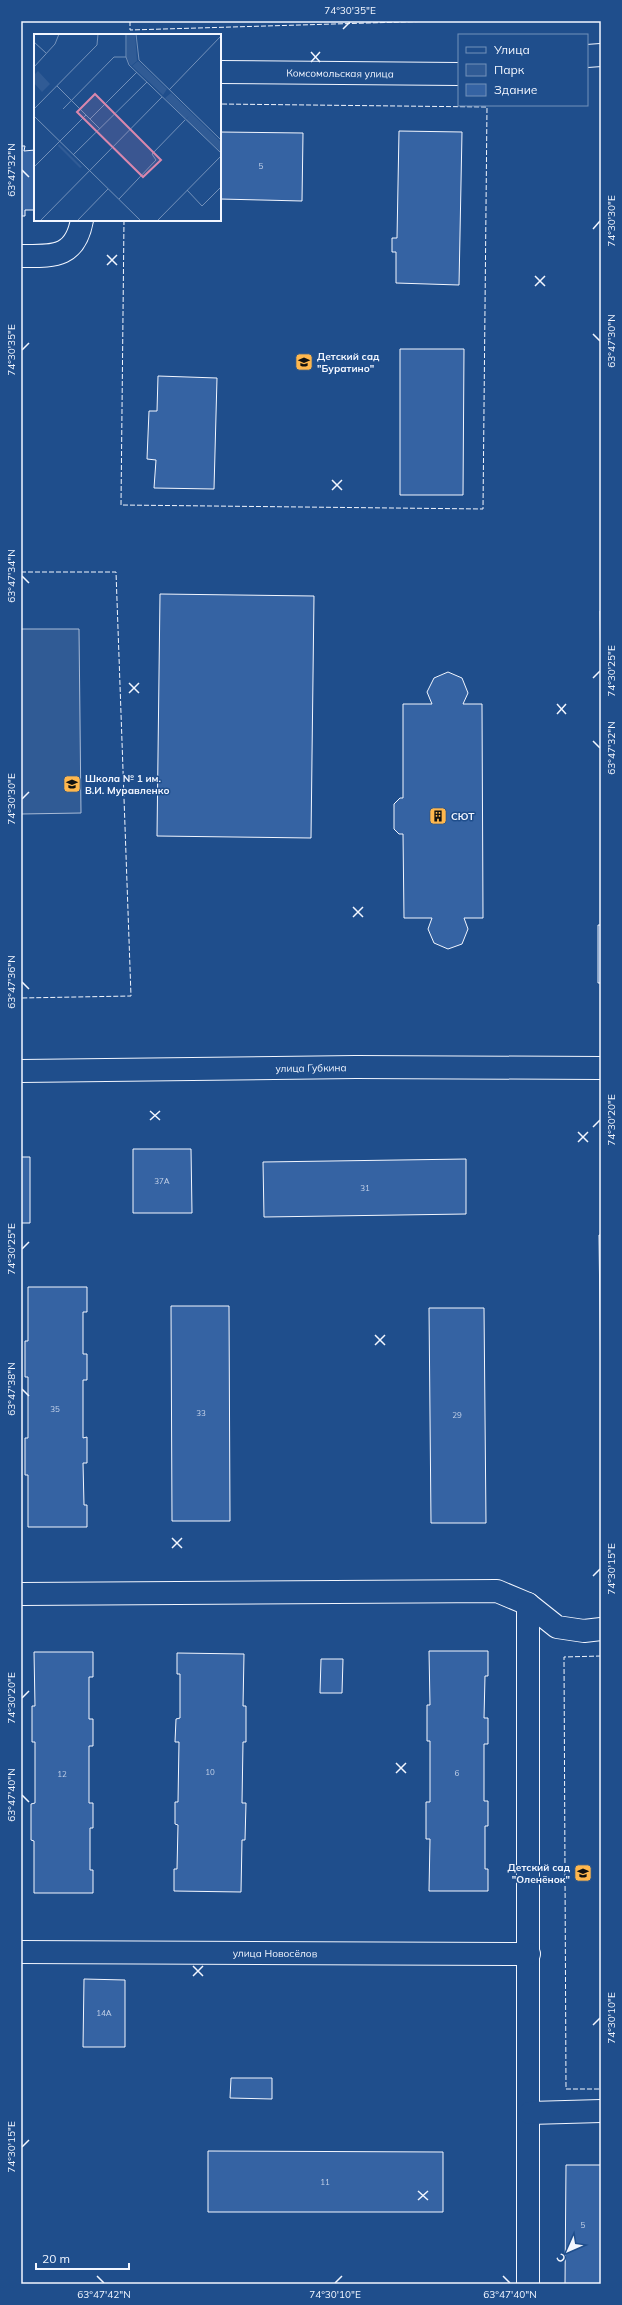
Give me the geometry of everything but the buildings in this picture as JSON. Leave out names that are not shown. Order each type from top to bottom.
[{"type":"street","points":[[588,56],[601,55]]},
{"type":"street","name":"Комсомольская улица","points":[[221,72],[458,74]]},
{"type":"street","points":[[21,256],[52,256],[69,248],[79,236],[82,221]]},
{"type":"street","name":"улица Губкина","points":[[21,1071],[356,1067],[601,1068]]},
{"type":"street","points":[[21,1594],[497,1591],[528,1604],[557,1627],[584,1631],[601,1629]]},
{"type":"street","points":[[528,1604],[530,2113],[528,2284]]},
{"type":"street","name":"улица Новосёлов","points":[[21,1952],[529,1954]]},
{"type":"street","points":[[530,2113],[601,2111]]},
{"type":"green space","points":[[21,629],[79,629],[81,813],[21,814]]},
{"type":"fence","points":[[130,21],[130,30],[436,21]]},
{"type":"fence","points":[[124,221],[121,505],[483,509],[487,107],[221,104]]},
{"type":"fence","points":[[21,572],[116,572],[131,996],[21,998]]},
{"type":"fence","points":[[601,1656],[564,1657],[566,2089],[601,2089]]},
{"type":"place","name":"Детский сад \"Буратино\"","points":[[304,362]]},
{"type":"place","name":"Школа № 1 им. В.И. Муравленко","points":[[72,784]]},
{"type":"place","name":"СЮТ","points":[[438,816]]},
{"type":"place","name":"Детский сад \"Оленёнок\"","points":[[583,1873]]}]
